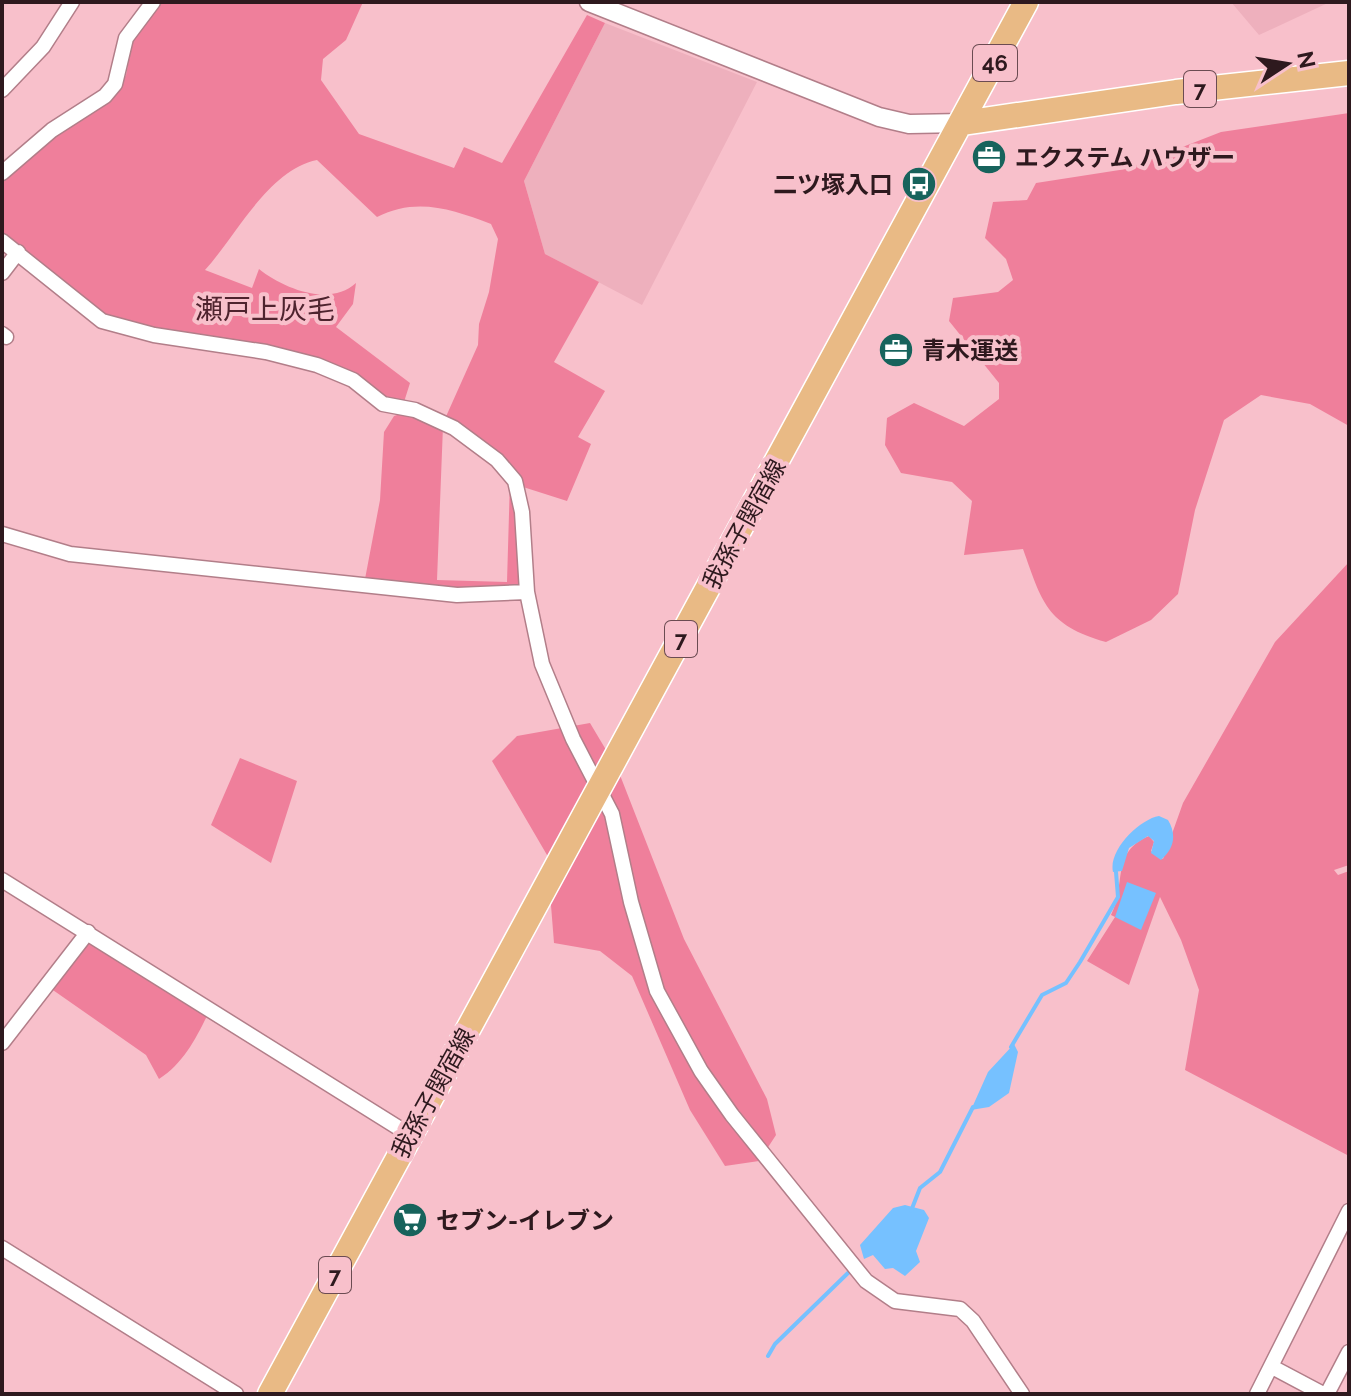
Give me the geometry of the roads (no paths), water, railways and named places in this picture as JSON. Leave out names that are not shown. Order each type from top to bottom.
[{"type":"main road","name":"46","points":[[963,123],[1026,2]]},
{"type":"main road","name":"7","points":[[963,123],[1134,97],[1349,73]]},
{"type":"main road","name":"我孫子関宿線","points":[[270,1394],[963,123]]},
{"type":"street","points":[[2,90],[43,47],[72,2]]},
{"type":"street","points":[[2,173],[52,130],[105,96],[115,84],[126,38],[153,2]]},
{"type":"street","points":[[589,2],[887,120],[909,124],[963,123]]},
{"type":"street","points":[[2,241],[102,321],[154,335],[266,352],[317,365],[353,380],[383,404],[415,410],[454,428],[497,460],[515,481],[522,512],[527,592],[542,664],[552,692],[612,814],[631,902],[657,991],[701,1071],[866,1281],[895,1301],[960,1309],[973,1321],[1022,1394]]},
{"type":"street","points":[[2,273],[18,252]]},
{"type":"street","points":[[2,534],[70,554],[457,595],[527,592]]},
{"type":"street","points":[[2,880],[410,1135]]},
{"type":"street","points":[[2,1043],[88,932]]},
{"type":"street","points":[[1257,1394],[1349,1211]]},
{"type":"street","points":[[2,1248],[236,1394]]},
{"type":"street","points":[[1272,1367],[1325,1394],[1349,1352]]},
{"type":"water","points":[[1159,816],[1168,820],[1173,831],[1173,842],[1165,856],[1161,860],[1151,853],[1154,841],[1148,836],[1129,848],[1122,871],[1113,872],[1115,854],[1120,845],[1143,823]]},
{"type":"water","points":[[1127,882],[1156,893],[1141,930],[1115,917]]},
{"type":"water","points":[[1014,1044],[1018,1052],[1009,1093],[989,1107],[971,1110],[988,1072]]},
{"type":"water","points":[[905,1205],[924,1210],[929,1218],[916,1251],[920,1262],[905,1276],[893,1268],[885,1269],[873,1255],[864,1259],[860,1245],[893,1208]]},
{"type":"waterway","points":[[1011,1047],[1042,995],[1066,983],[1080,962],[1118,897],[1116,872]]},
{"type":"waterway","points":[[911,1211],[920,1188],[940,1172],[973,1107]]},
{"type":"waterway","points":[[768,1356],[775,1344],[849,1272]]},
{"type":"place","name":"エクステム ハウザー","points":[[989,157]]},
{"type":"place","name":"二ツ塚入口","points":[[919,184]]},
{"type":"place","name":"青木運送","points":[[896,350]]},
{"type":"place","name":"セブン-イレブン","points":[[410,1220]]},
{"type":"district","name":"瀬戸上灰毛","points":[[265,309]]}]
